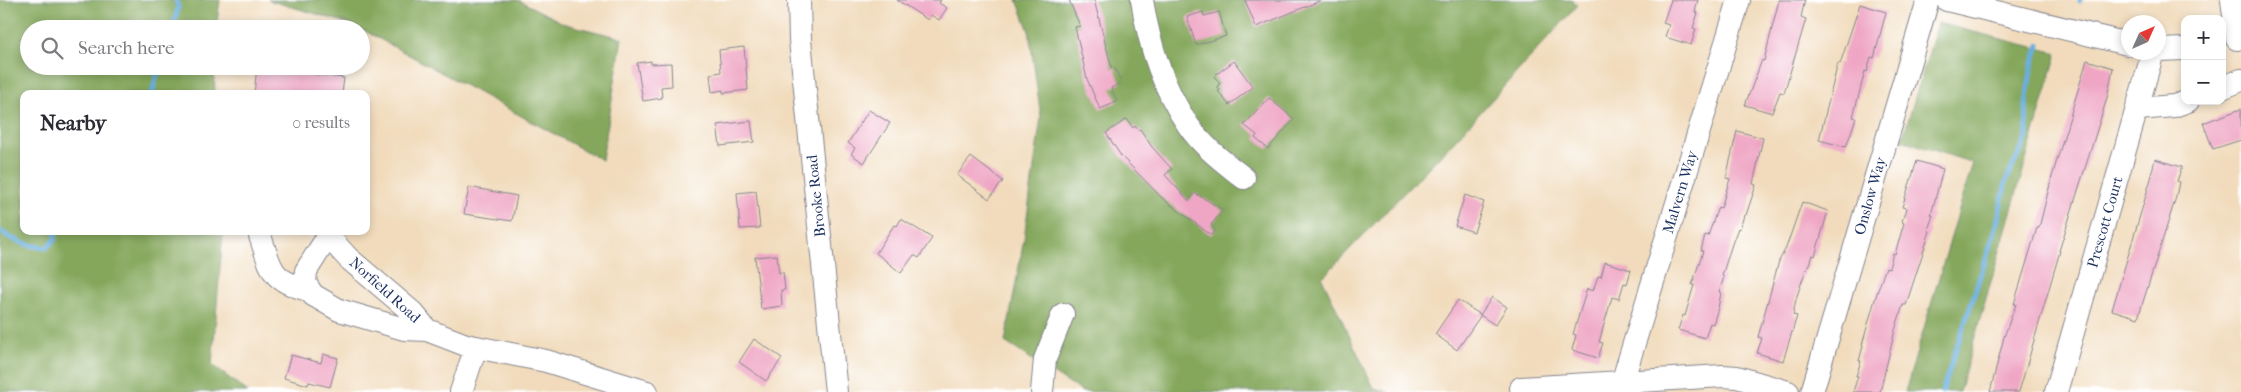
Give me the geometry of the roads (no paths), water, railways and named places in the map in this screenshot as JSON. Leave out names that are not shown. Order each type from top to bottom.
[{"type":"street","name":"Brooke Road","points":[[799,0],[800,40],[836,392]]},
{"type":"street","points":[[1142,0],[1148,36],[1164,81],[1189,126],[1215,154],[1244,178]]},
{"type":"street","name":"Malvern Way","points":[[1622,383],[1739,0]]},
{"type":"street","name":"Onslow Way","points":[[1812,392],[1928,0]]},
{"type":"street","points":[[1946,0],[2121,42]]},
{"type":"street","points":[[2232,0],[2234,40]]},
{"type":"street","points":[[2166,50],[2181,49]]},
{"type":"street","name":"Prescott Court","points":[[2056,392],[2151,60]]},
{"type":"street","points":[[2226,86],[2241,80]]},
{"type":"street","points":[[2138,109],[2174,106],[2181,104]]},
{"type":"street","points":[[260,235],[276,275],[287,284],[308,290]]},
{"type":"street","name":"Norfield Road","points":[[327,235],[306,271],[305,283],[308,290],[323,302],[339,310],[404,329],[428,330],[476,347],[546,361],[647,392]]},
{"type":"street","name":"Norfield Road","points":[[329,235],[342,252],[413,314],[428,330]]},
{"type":"street","points":[[1042,392],[1045,358],[1063,314]]},
{"type":"street","points":[[461,392],[476,347]]},
{"type":"street","points":[[1521,388],[1723,376],[1737,377],[1788,392]]},
{"type":"waterway","points":[[175,20],[178,7],[176,0]]},
{"type":"waterway","points":[[1942,392],[1996,228],[2006,181],[2027,137],[2026,103],[2031,69],[2039,45]]},
{"type":"waterway","points":[[153,90],[157,75]]},
{"type":"waterway","points":[[0,231],[22,243],[46,248],[55,240],[55,235]]}]
